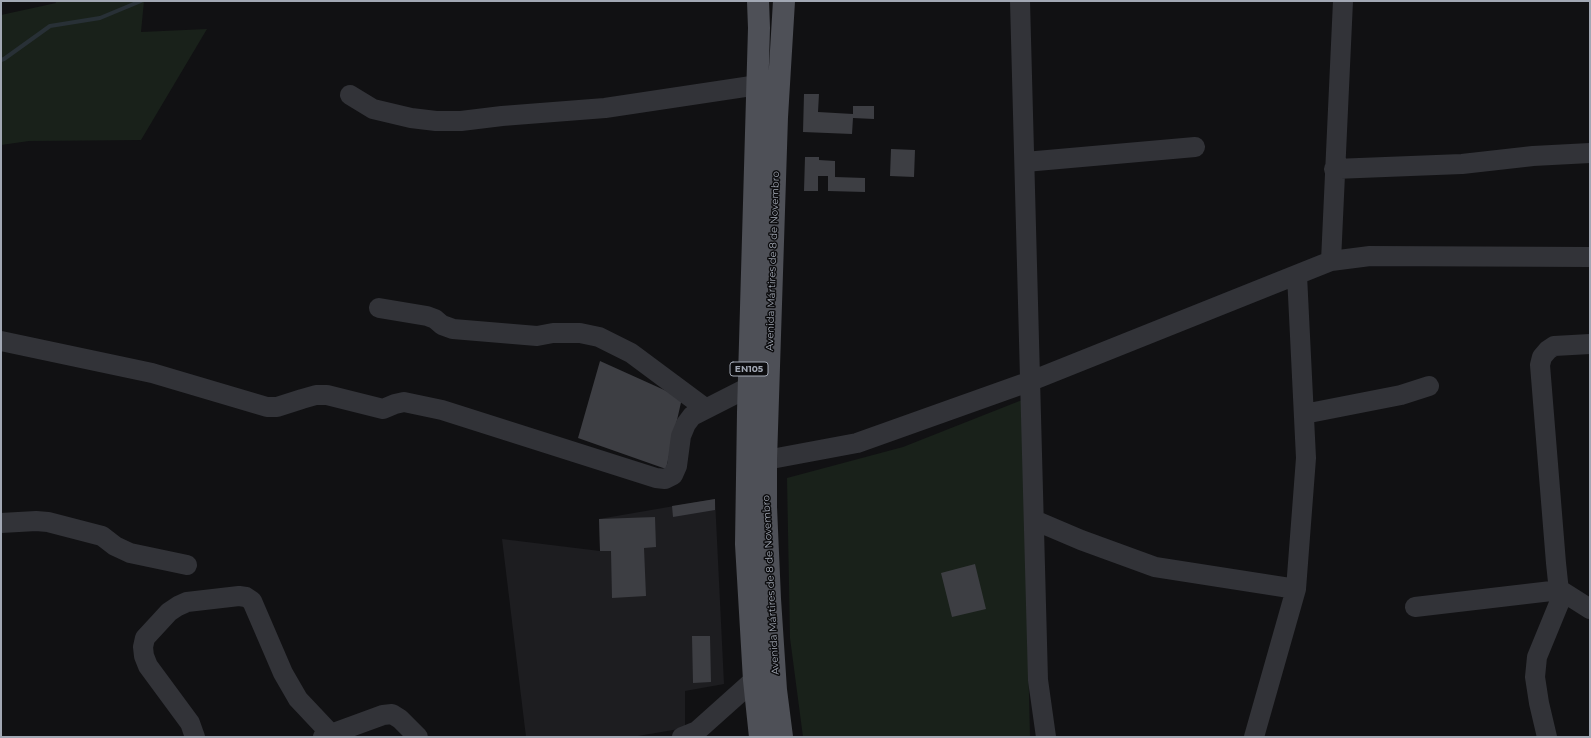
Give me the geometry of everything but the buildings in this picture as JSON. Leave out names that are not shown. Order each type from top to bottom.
[{"type":"main road","name":"Avenida Mártires de 8 de Novembro","points":[[758,1],[758,84],[746,544],[754,680],[760,737]]},
{"type":"main road","name":"Avenida Mártires de 8 de Novembro","points":[[782,737],[776,690],[770,592],[766,460],[777,117],[784,1]]},
{"type":"street","points":[[1020,1],[1038,680],[1046,737]]},
{"type":"street","points":[[1330,261],[1343,1]]},
{"type":"street","points":[[350,95],[374,109],[411,118],[436,121],[461,121],[502,116],[605,108],[758,84]]},
{"type":"street","points":[[1024,162],[1195,147]]},
{"type":"street","points":[[1334,169],[1454,164],[1533,156],[1590,153]]},
{"type":"street","points":[[766,460],[857,443],[1031,381],[1330,261],[1370,256],[1590,257]]},
{"type":"street","points":[[1254,737],[1296,588],[1306,458],[1297,275]]},
{"type":"street","points":[[379,308],[427,316],[435,319],[442,325],[453,329],[538,336],[553,333],[580,333],[599,337],[631,353],[705,408]]},
{"type":"street","points":[[1,341],[152,372],[267,407],[277,407],[316,395],[327,395],[383,409],[404,402],[442,410],[656,478],[664,479],[672,475],[677,466],[681,436],[686,424],[692,416],[705,408],[749,387]]},
{"type":"street","points":[[1547,737],[1539,703],[1535,676],[1537,657],[1560,601],[1560,590],[1556,563],[1540,365],[1545,353],[1554,346],[1590,344]]},
{"type":"street","points":[[1304,414],[1401,395],[1429,386]]},
{"type":"street","points":[[1034,520],[1081,540],[1155,567],[1296,588]]},
{"type":"street","points":[[1,523],[36,521],[48,522],[102,536],[115,546],[130,553],[187,565]]},
{"type":"street","points":[[1415,607],[1560,590],[1590,609]]},
{"type":"street","points":[[195,737],[190,723],[148,666],[144,656],[143,647],[145,638],[168,612],[178,606],[187,602],[239,596],[246,597],[252,601],[283,673],[298,699],[327,736],[383,715],[392,714],[400,719],[418,737]]},
{"type":"street","points":[[682,737],[697,731],[754,680]]},
{"type":"shaded area","points":[[55,1],[144,1],[141,32],[207,29],[141,140],[29,141],[1,145],[1,15],[56,3]]},
{"type":"shaded area","points":[[1022,400],[1030,737],[803,737],[790,638],[787,478],[903,447]]},
{"type":"shaded area","points":[[715,499],[724,684],[685,691],[685,728],[632,737],[526,737],[502,539],[600,551],[599,519]]},
{"type":"waterway","points":[[1,60],[50,26],[100,18],[141,1]]}]
